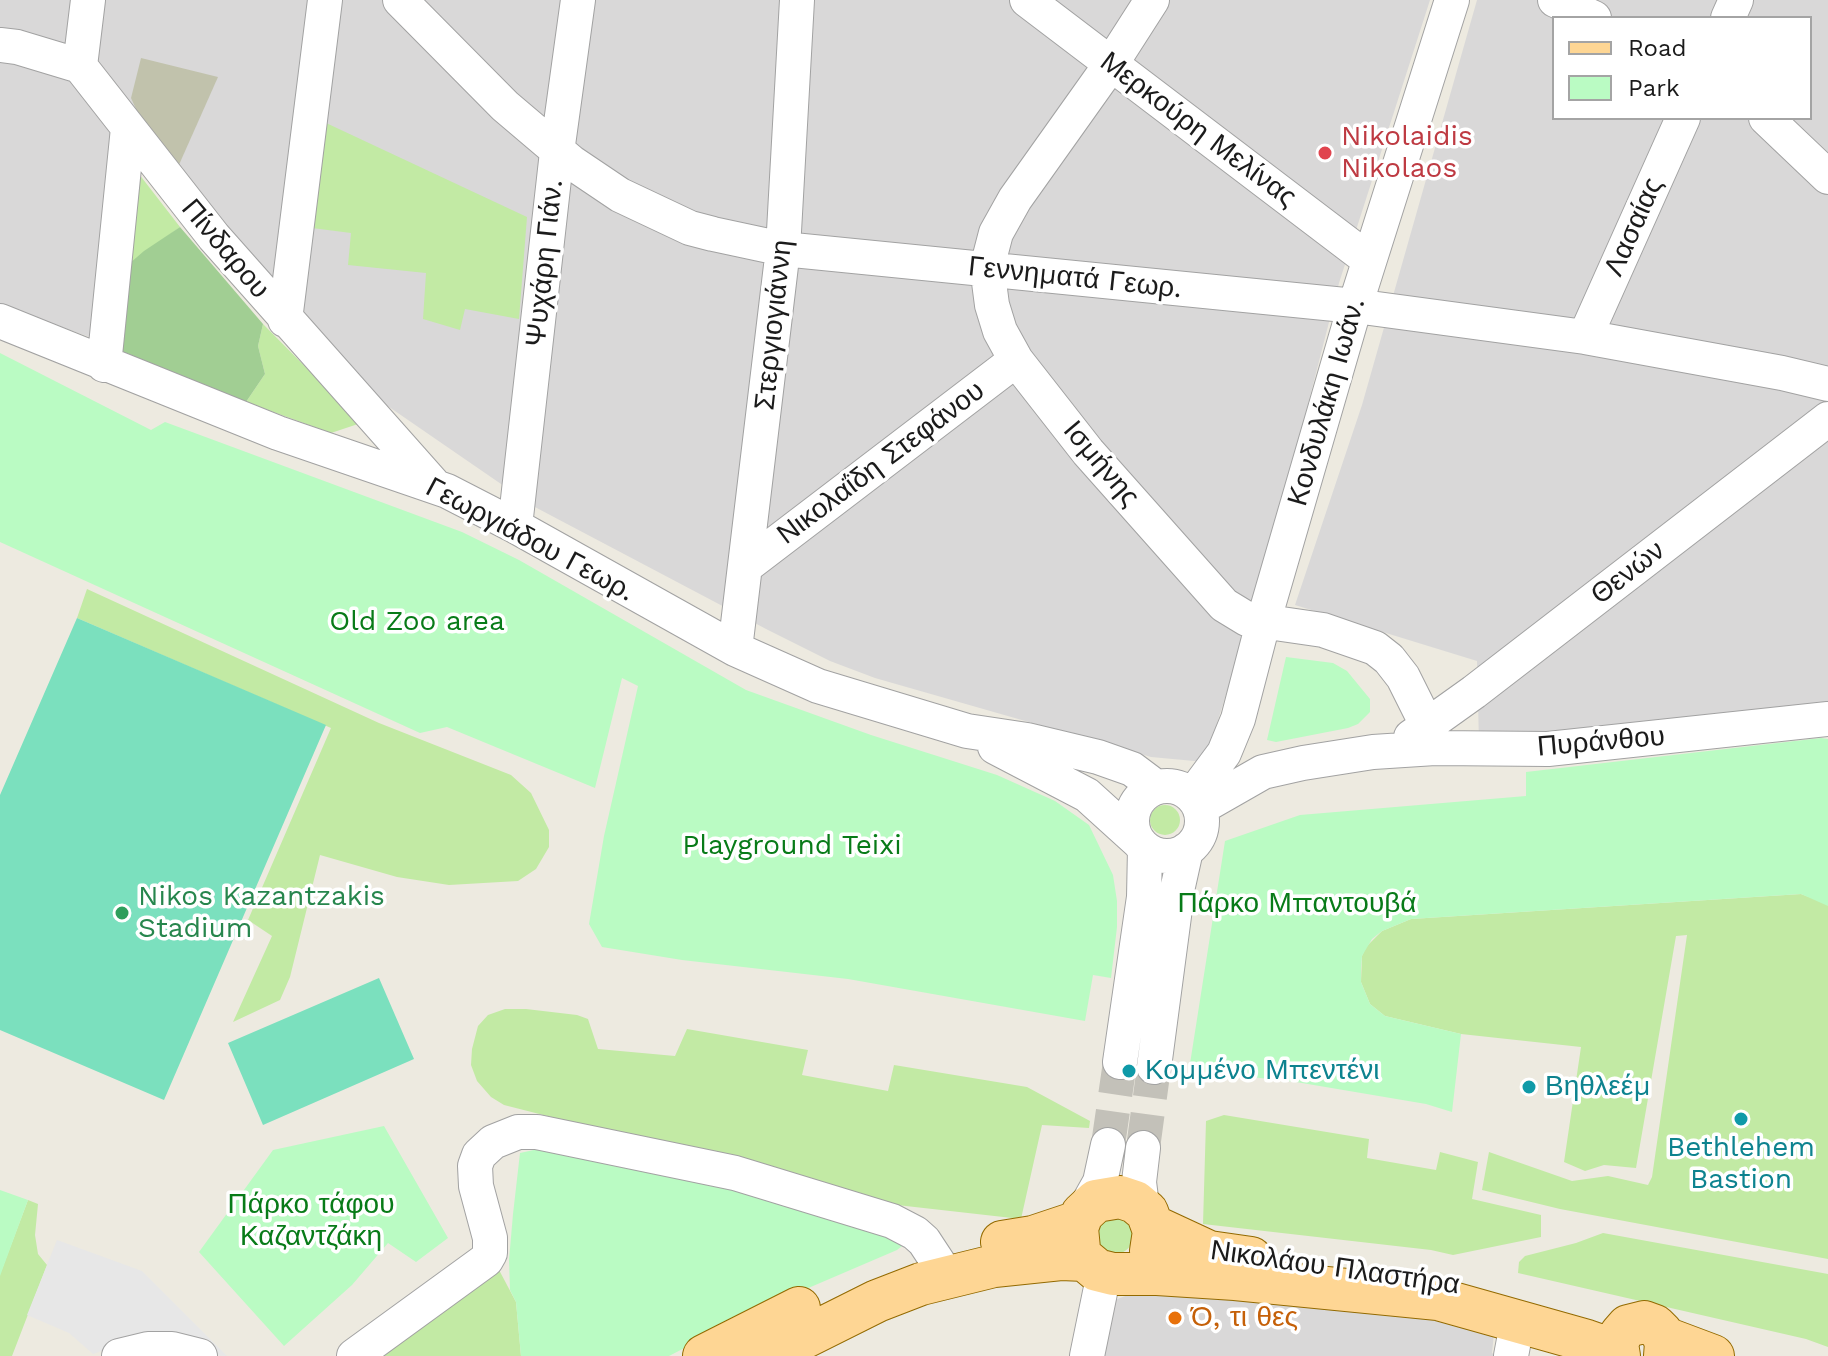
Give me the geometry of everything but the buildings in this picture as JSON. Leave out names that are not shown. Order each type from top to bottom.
[{"type":"main road","name":"Νικολάου Πλαστήρα","points":[[1094,1249],[1096,1201],[1112,1196],[1128,1198],[1148,1216],[1194,1247],[1222,1256],[1315,1261],[1416,1275],[1607,1324],[1639,1346]]},
{"type":"main road","points":[[1094,1249],[1139,1266],[1148,1256],[1154,1239],[1148,1216]]},
{"type":"main road","name":"Νικολάου Πλαστήρα","points":[[704,1356],[837,1290],[879,1273],[1041,1260],[1094,1249],[1235,1279],[1424,1297],[1459,1304],[1519,1340],[1607,1348],[1639,1346],[1713,1356]]},
{"type":"main road","name":"Νικολάου Πλαστήρα","points":[[767,1356],[899,1291],[941,1266]]},
{"type":"street","points":[[0,45],[80,66],[88,0]]},
{"type":"street","points":[[285,320],[325,0]]},
{"type":"street","name":"Γεννηματά Γεωρ.","points":[[400,0],[505,106],[557,152],[620,195],[690,228],[783,249],[1355,306],[1585,337],[1828,384]]},
{"type":"street","name":"Ψυχάρη Γιάν.","points":[[515,526],[557,152],[578,0]]},
{"type":"street","name":"Στεργιογιάννη","points":[[735,649],[783,249],[797,0]]},
{"type":"street","name":"Μερκούρη Μελίνας","points":[[1027,0],[1369,260]]},
{"type":"street","points":[[989,269],[992,247],[1007,211],[1111,64],[1152,0]]},
{"type":"street","name":"Κονδυλάκη Ιωάν.","points":[[1196,802],[1231,738],[1355,306],[1452,0]]},
{"type":"street","points":[[1555,0],[1590,16]]},
{"type":"street","name":"Πίνδαρου","points":[[80,66],[214,237],[435,486]]},
{"type":"street","name":"Λασαίας","points":[[1585,337],[1682,120]]},
{"type":"street","points":[[1768,120],[1828,177]]},
{"type":"street","points":[[104,365],[128,128]]},
{"type":"street","name":"Ισμήνης","points":[[989,269],[995,318],[1016,360],[1088,452],[1212,593],[1247,619],[1263,623]]},
{"type":"street","name":"Γεωργιάδου Γεωρ.","points":[[0,321],[278,433],[435,486],[515,526],[735,649],[818,686],[967,731],[1027,740],[1098,757],[1132,769],[1156,787]]},
{"type":"street","name":"Νικολαΐδη Στεφάνου","points":[[746,566],[1016,360]]},
{"type":"street","name":"Θενών","points":[[1373,752],[1428,727],[1828,419]]},
{"type":"street","points":[[1263,623],[1323,630],[1375,648],[1389,659],[1403,677],[1428,727]]},
{"type":"street","name":"Πυράνθου","points":[[1373,752],[1435,748],[1548,749],[1828,719]]},
{"type":"street","name":"Γεωργιάδου Γεωρ.","points":[[967,731],[1087,795],[1143,846]]},
{"type":"street","points":[[1196,802],[1263,772],[1373,752]]},
{"type":"street","points":[[1175,786],[1196,802],[1201,827],[1198,836],[1186,850],[1163,856],[1143,846],[1133,832],[1132,815],[1140,798],[1156,787],[1175,786]]},
{"type":"street","points":[[1120,1062],[1144,897],[1143,846]]},
{"type":"street","points":[[1154,1067],[1178,886],[1186,850]]},
{"type":"street","points":[[354,1356],[486,1260],[490,1253],[490,1238],[476,1186],[475,1166],[483,1151],[513,1133],[537,1132],[664,1157],[798,1190],[904,1226],[924,1241],[941,1266]]},
{"type":"street","points":[[1087,1356],[1100,1182],[1108,1145]]},
{"type":"street","points":[[1143,1148],[1139,1182],[1148,1216]]},
{"type":"street","points":[[119,1356],[148,1349],[172,1349],[200,1356]]},
{"type":"shaded area","points":[[0,0],[1430,0],[1339,283],[1270,553],[1205,762],[1151,757],[875,678],[830,661],[533,506],[363,389],[121,147],[98,340],[0,305]]},
{"type":"shaded area","points":[[1477,0],[1828,0],[1828,709],[1479,743],[1477,661],[1295,605],[1362,405]]},
{"type":"shaded area","points":[[141,58],[218,77],[178,167],[140,118],[131,98]]},
{"type":"shaded area","points":[[57,1240],[142,1271],[227,1356],[104,1350],[93,1354],[69,1333],[27,1315]]},
{"type":"shaded area","points":[[1152,1286],[1306,1291],[1494,1333],[1492,1353],[1496,1356],[1102,1356],[1112,1301]]},
{"type":"green space","points":[[324,122],[527,217],[519,319],[465,309],[460,330],[423,319],[426,273],[348,265],[351,233],[312,228]]},
{"type":"green space","points":[[132,165],[180,227],[122,270]]},
{"type":"green space","points":[[180,227],[263,324],[258,346],[265,374],[246,402],[119,353],[122,270]]},
{"type":"green space","points":[[263,324],[361,423],[331,433],[246,402],[265,374],[258,346]]},
{"type":"green space","points":[[0,353],[151,430],[165,422],[462,532],[519,560],[746,690],[871,735],[997,775],[1055,801],[1089,825],[1113,875],[1117,927],[1111,978],[1093,975],[1085,1021],[848,979],[682,960],[602,947],[589,924],[604,836],[638,686],[622,678],[595,788],[447,727],[420,733],[0,542]]},
{"type":"green space","points":[[87,589],[379,723],[511,775],[531,793],[549,830],[549,847],[536,869],[518,881],[449,885],[397,877],[320,855],[290,977],[280,1000],[233,1022],[272,936],[248,920],[331,728],[77,618]]},
{"type":"green space","name":"Nikos Kazantzakis Stadium","points":[[77,618],[326,725],[164,1100],[0,1030],[0,795]]},
{"type":"green space","points":[[1286,657],[1333,663],[1347,671],[1370,699],[1370,712],[1358,724],[1348,728],[1276,742],[1267,740]]},
{"type":"green space","name":"Πάρκο Μπαντουβά","points":[[1828,739],[1828,906],[1801,894],[1411,919],[1382,931],[1372,939],[1362,956],[1361,969],[1361,982],[1370,1004],[1385,1016],[1461,1034],[1452,1112],[1426,1104],[1296,1082],[1189,1070],[1225,841],[1300,815],[1526,796],[1526,772]]},
{"type":"green space","points":[[1165,805],[1176,809],[1180,820],[1176,831],[1165,835],[1154,831],[1150,820],[1154,809]]},
{"type":"green space","points":[[1801,894],[1828,904],[1828,1259],[1560,1209],[1482,1190],[1489,1152],[1572,1181],[1608,1176],[1648,1185],[1652,1177],[1687,935],[1676,936],[1636,1168],[1604,1165],[1585,1171],[1564,1162],[1581,1047],[1461,1034],[1385,1016],[1370,1004],[1361,982],[1362,956],[1366,947],[1382,931],[1411,919]]},
{"type":"green space","points":[[379,978],[414,1059],[263,1125],[228,1043]]},
{"type":"green space","points":[[505,1009],[577,1015],[588,1019],[598,1049],[675,1056],[687,1029],[808,1050],[802,1075],[888,1091],[894,1065],[1027,1087],[1090,1121],[1089,1128],[1042,1125],[1021,1219],[897,1205],[504,1105],[491,1097],[477,1081],[471,1065],[478,1026],[488,1015]]},
{"type":"green space","points":[[1224,1115],[1369,1139],[1367,1158],[1436,1170],[1440,1152],[1478,1162],[1472,1199],[1541,1215],[1541,1237],[1453,1255],[1203,1224],[1206,1121]]},
{"type":"green space","name":"Πάρκο τάφου Καζαντζάκη","points":[[384,1126],[448,1238],[416,1262],[388,1243],[352,1285],[284,1346],[199,1252],[273,1150]]},
{"type":"green space","points":[[543,1148],[702,1176],[907,1242],[897,1250],[764,1307],[669,1356],[521,1356],[516,1302],[510,1290],[513,1214],[520,1153]]},
{"type":"green space","points":[[0,1190],[28,1200],[0,1276]]},
{"type":"green space","points":[[28,1200],[38,1204],[35,1235],[38,1254],[47,1265],[12,1356],[0,1356],[0,1274]]},
{"type":"green space","points":[[1115,1218],[1128,1223],[1133,1236],[1128,1249],[1115,1254],[1102,1249],[1097,1236],[1102,1223]]},
{"type":"green space","points":[[1603,1233],[1828,1274],[1828,1347],[1806,1339],[1518,1273],[1519,1262],[1525,1256]]},
{"type":"green space","points":[[498,1268],[516,1302],[521,1356],[379,1356]]},
{"type":"tunnel","points":[[1108,1145],[1120,1062]]},
{"type":"tunnel","points":[[1143,1148],[1154,1067]]},
{"type":"place","name":"Nikolaidis Nikolaos","points":[[1325,153]]},
{"type":"place","name":"Nikos Kazantzakis Stadium","points":[[122,913]]},
{"type":"place","name":"Κομμένο Μπεντένι","points":[[1129,1071]]},
{"type":"place","name":"Βηθλεέμ","points":[[1529,1087]]},
{"type":"place","name":"Bethlehem Bastion","points":[[1741,1119]]},
{"type":"place","name":"Ό, τι θες","points":[[1175,1318]]},
{"type":"park label","name":"Old Zoo area","points":[[417,622]]},
{"type":"park label","name":"Playground Teixi","points":[[792,846]]}]
